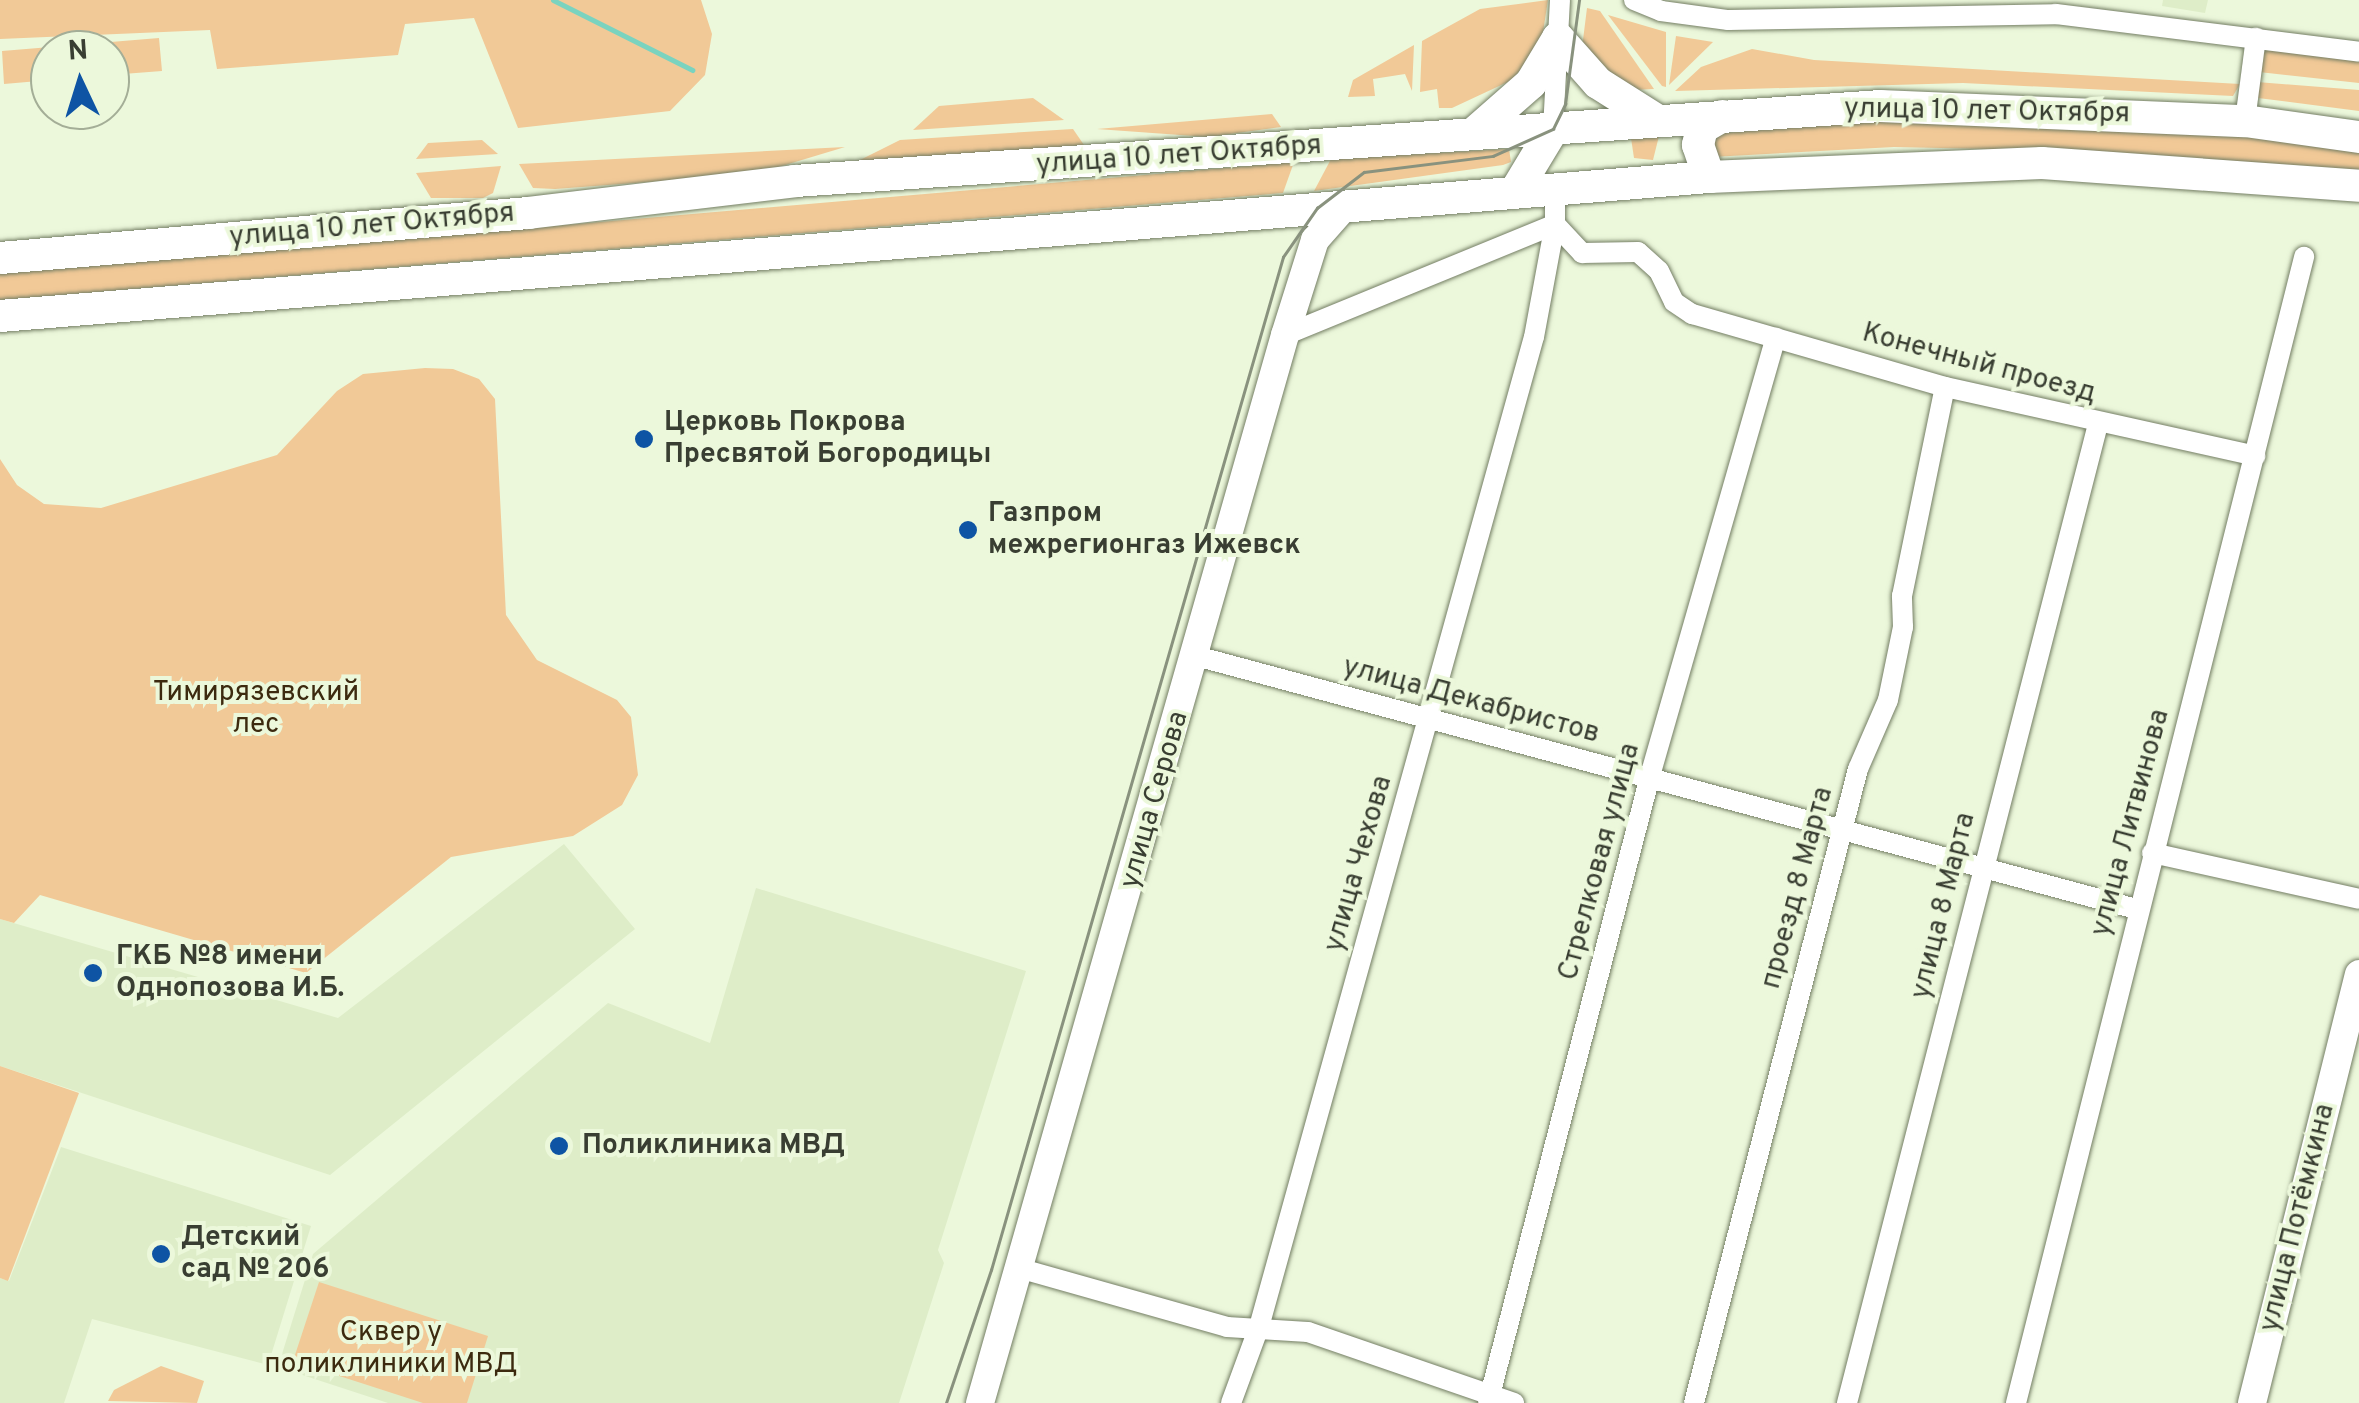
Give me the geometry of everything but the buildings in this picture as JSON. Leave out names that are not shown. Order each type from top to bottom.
[{"type":"main road","points":[[1474,134],[1532,83],[1558,38],[1598,84],[1655,119]]},
{"type":"main road","name":"улица 10 лет Октября","points":[[0,258],[528,213],[795,181],[1880,106],[2245,122],[2359,137]]},
{"type":"main road","points":[[1709,177],[1698,145],[1702,128],[1723,116]]},
{"type":"main road","points":[[1515,192],[1553,129]]},
{"type":"main road","name":"улица 10 лет Октября","points":[[0,316],[1709,177],[2042,163],[2359,186]]},
{"type":"street","points":[[1553,129],[1560,0]]},
{"type":"street","points":[[1634,0],[1661,11],[1728,20],[2056,14],[2359,52]]},
{"type":"street","points":[[2245,122],[2256,38]]},
{"type":"street","name":"улица Чехова","points":[[1231,1403],[1259,1327],[1534,338],[1556,224],[1555,189]]},
{"type":"street","name":"улица Серова","points":[[980,1403],[1022,1269],[1285,336],[1315,240],[1344,206]]},
{"type":"street","points":[[1285,336],[1556,224]]},
{"type":"street","name":"Конечный проезд","points":[[1556,224],[1582,253],[1638,252],[1659,271],[1674,302],[1692,314],[1946,387],[2255,456]]},
{"type":"street","name":"улица Литвинова","points":[[2016,1403],[2136,909],[2304,257]]},
{"type":"street","name":"Стрелковая улица","points":[[1490,1399],[1650,776],[1776,338]]},
{"type":"street","name":"проезд 8 Марта","points":[[1694,1403],[1840,832],[1858,769],[1888,700],[1903,626],[1902,596],[1946,387]]},
{"type":"street","name":"улица 8 Марта","points":[[1847,1403],[2098,424]]},
{"type":"street","name":"улица Декабристов","points":[[1196,656],[2136,909]]},
{"type":"street","points":[[2152,853],[2359,899]]},
{"type":"street","name":"улица Потёмкина","points":[[2252,1403],[2359,974]]},
{"type":"street","points":[[1022,1269],[1227,1327],[1308,1332],[1490,1399],[1514,1403]]},
{"type":"shaded area","points":[[2163,0],[2208,0],[2205,13],[2162,6]]},
{"type":"shaded area","name":"ГКБ №8 имени Однопозова И.Б.","points":[[564,844],[635,929],[330,1175],[0,1066],[0,919],[338,1018]]},
{"type":"shaded area","points":[[756,888],[1026,971],[938,1250],[944,1263],[899,1403],[388,1403],[278,1367],[313,1254],[608,1003],[710,1043]]},
{"type":"shaded area","name":"Детский сад № 206","points":[[61,1147],[311,1226],[268,1365],[92,1319],[64,1403],[0,1403],[0,1278],[9,1281]]},
{"type":"green space","points":[[0,0],[701,0],[712,34],[705,75],[670,111],[518,128],[474,18],[405,24],[398,55],[217,69],[210,30],[130,33],[130,30],[30,30],[30,38],[0,39]]},
{"type":"green space","points":[[1548,0],[1541,45],[1512,80],[1452,108],[1439,108],[1437,89],[1420,92],[1422,41],[1480,9]]},
{"type":"green space","points":[[1587,8],[1600,11],[1654,89],[1632,90],[1581,56]]},
{"type":"green space","points":[[1608,15],[1666,32],[1666,87],[1662,86]]},
{"type":"green space","points":[[1676,36],[1713,42],[1669,85]]},
{"type":"green space","points":[[159,38],[162,71],[130,73],[130,40]]},
{"type":"green space","points":[[1414,45],[1412,91],[1405,74],[1373,79],[1375,96],[1348,97],[1353,80]]},
{"type":"green space","points":[[2263,46],[2359,62],[2359,83],[2259,72]]},
{"type":"green space","points":[[30,49],[30,82],[4,84],[2,51]]},
{"type":"green space","points":[[1752,49],[1814,60],[2240,84],[2233,96],[1963,83],[1675,91],[1701,67]]},
{"type":"green space","points":[[2257,82],[2359,90],[2359,111],[2258,98]]},
{"type":"green space","points":[[1033,98],[1064,120],[913,130],[939,106]]},
{"type":"green space","points":[[1272,114],[1281,127],[1208,137],[1097,129]]},
{"type":"green space","points":[[2091,120],[2359,146],[2359,173],[2076,151],[1894,147],[1712,157],[1712,134],[1865,122]]},
{"type":"green space","points":[[1073,129],[1084,145],[852,164],[900,140]]},
{"type":"green space","points":[[1660,132],[1653,160],[1634,158],[1631,138]]},
{"type":"green space","points":[[482,140],[498,154],[416,159],[428,143]]},
{"type":"green space","points":[[845,147],[755,174],[555,189],[533,188],[519,164]]},
{"type":"green space","points":[[1509,149],[1511,162],[1503,165],[1314,191],[1331,159]]},
{"type":"green space","points":[[1294,162],[1283,193],[0,300],[0,274]]},
{"type":"green space","points":[[501,166],[493,193],[483,198],[431,198],[416,173]]},
{"type":"green space","name":"Тимирязевский лес","points":[[453,369],[479,379],[495,399],[506,615],[537,660],[617,700],[631,717],[638,775],[622,805],[573,836],[451,857],[306,973],[40,895],[14,923],[0,919],[0,459],[17,485],[44,504],[101,508],[277,455],[337,391],[363,374]]},
{"type":"green space","points":[[0,1066],[79,1093],[8,1281],[0,1278]]},
{"type":"green space","name":"Сквер у поликлиники МВД","points":[[319,1282],[488,1336],[467,1403],[423,1403],[293,1361]]},
{"type":"green space","points":[[161,1366],[204,1381],[197,1403],[108,1401],[114,1390]]},
{"type":"waterway","points":[[553,0],[692,70]]},
{"type":"tram line","points":[[946,1403],[991,1270],[1283,257],[1317,208],[1364,172],[1493,156],[1553,129],[1565,104],[1579,0]]},
{"type":"place","name":"Церковь Покрова Пресвятой Богородицы","points":[[644,439]]},
{"type":"place","name":"Газпром межрегионгаз Ижевск","points":[[968,530]]},
{"type":"place","name":"ГКБ №8 имени Однопозова И.Б.","points":[[93,973]]},
{"type":"place","name":"Поликлиника МВД","points":[[559,1146]]},
{"type":"place","name":"Детский сад № 206","points":[[161,1254]]}]
